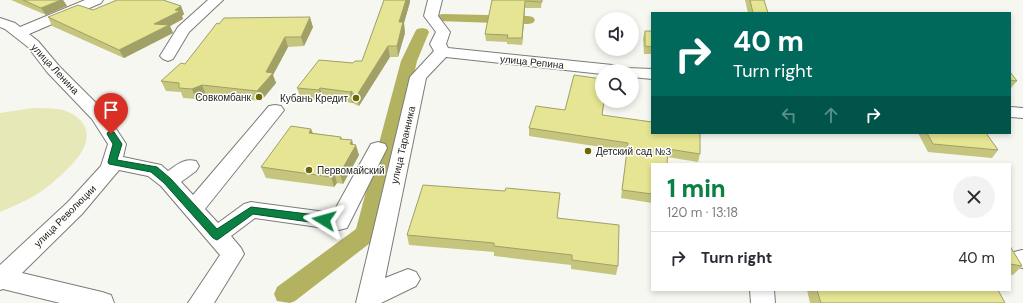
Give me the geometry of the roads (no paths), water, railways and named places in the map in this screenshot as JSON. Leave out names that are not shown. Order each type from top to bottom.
[{"type":"street","points":[[19,33],[96,0]]},
{"type":"street","points":[[168,56],[183,30],[216,0]]},
{"type":"street","points":[[435,0],[431,16],[443,32],[438,44],[442,52]]},
{"type":"street","name":"улица Ленина","points":[[0,22],[10,26],[33,44],[53,69],[100,116],[115,153]]},
{"type":"street","name":"улица Репина","points":[[442,52],[595,68]]},
{"type":"street","name":"улица Таранника","points":[[368,300],[418,77],[442,52]]},
{"type":"street","points":[[639,73],[651,74]]},
{"type":"street","points":[[192,209],[275,110]]},
{"type":"street","points":[[1011,112],[1023,113]]},
{"type":"street","points":[[217,235],[251,210],[339,222],[378,148]]},
{"type":"street","points":[[115,153],[154,170],[168,181],[233,254],[200,303]]},
{"type":"street","name":"улица Революции","points":[[1,278],[74,208],[110,168],[115,153]]},
{"type":"street","points":[[168,181],[189,166]]},
{"type":"street","points":[[1,278],[102,303]]},
{"type":"street","points":[[368,300],[408,279]]},
{"type":"street","points":[[762,291],[763,303]]},
{"type":"waterway","points":[[443,18],[528,20]]},
{"type":"waterway","points":[[286,294],[366,234],[409,61],[422,32]]},
{"type":"place","name":"Совкомбанк","points":[[259,97]]},
{"type":"place","name":"Кубань Кредит","points":[[356,98]]},
{"type":"place","name":"Детский сад №3","points":[[588,151]]},
{"type":"place","name":"Первомайский","points":[[309,170]]}]
